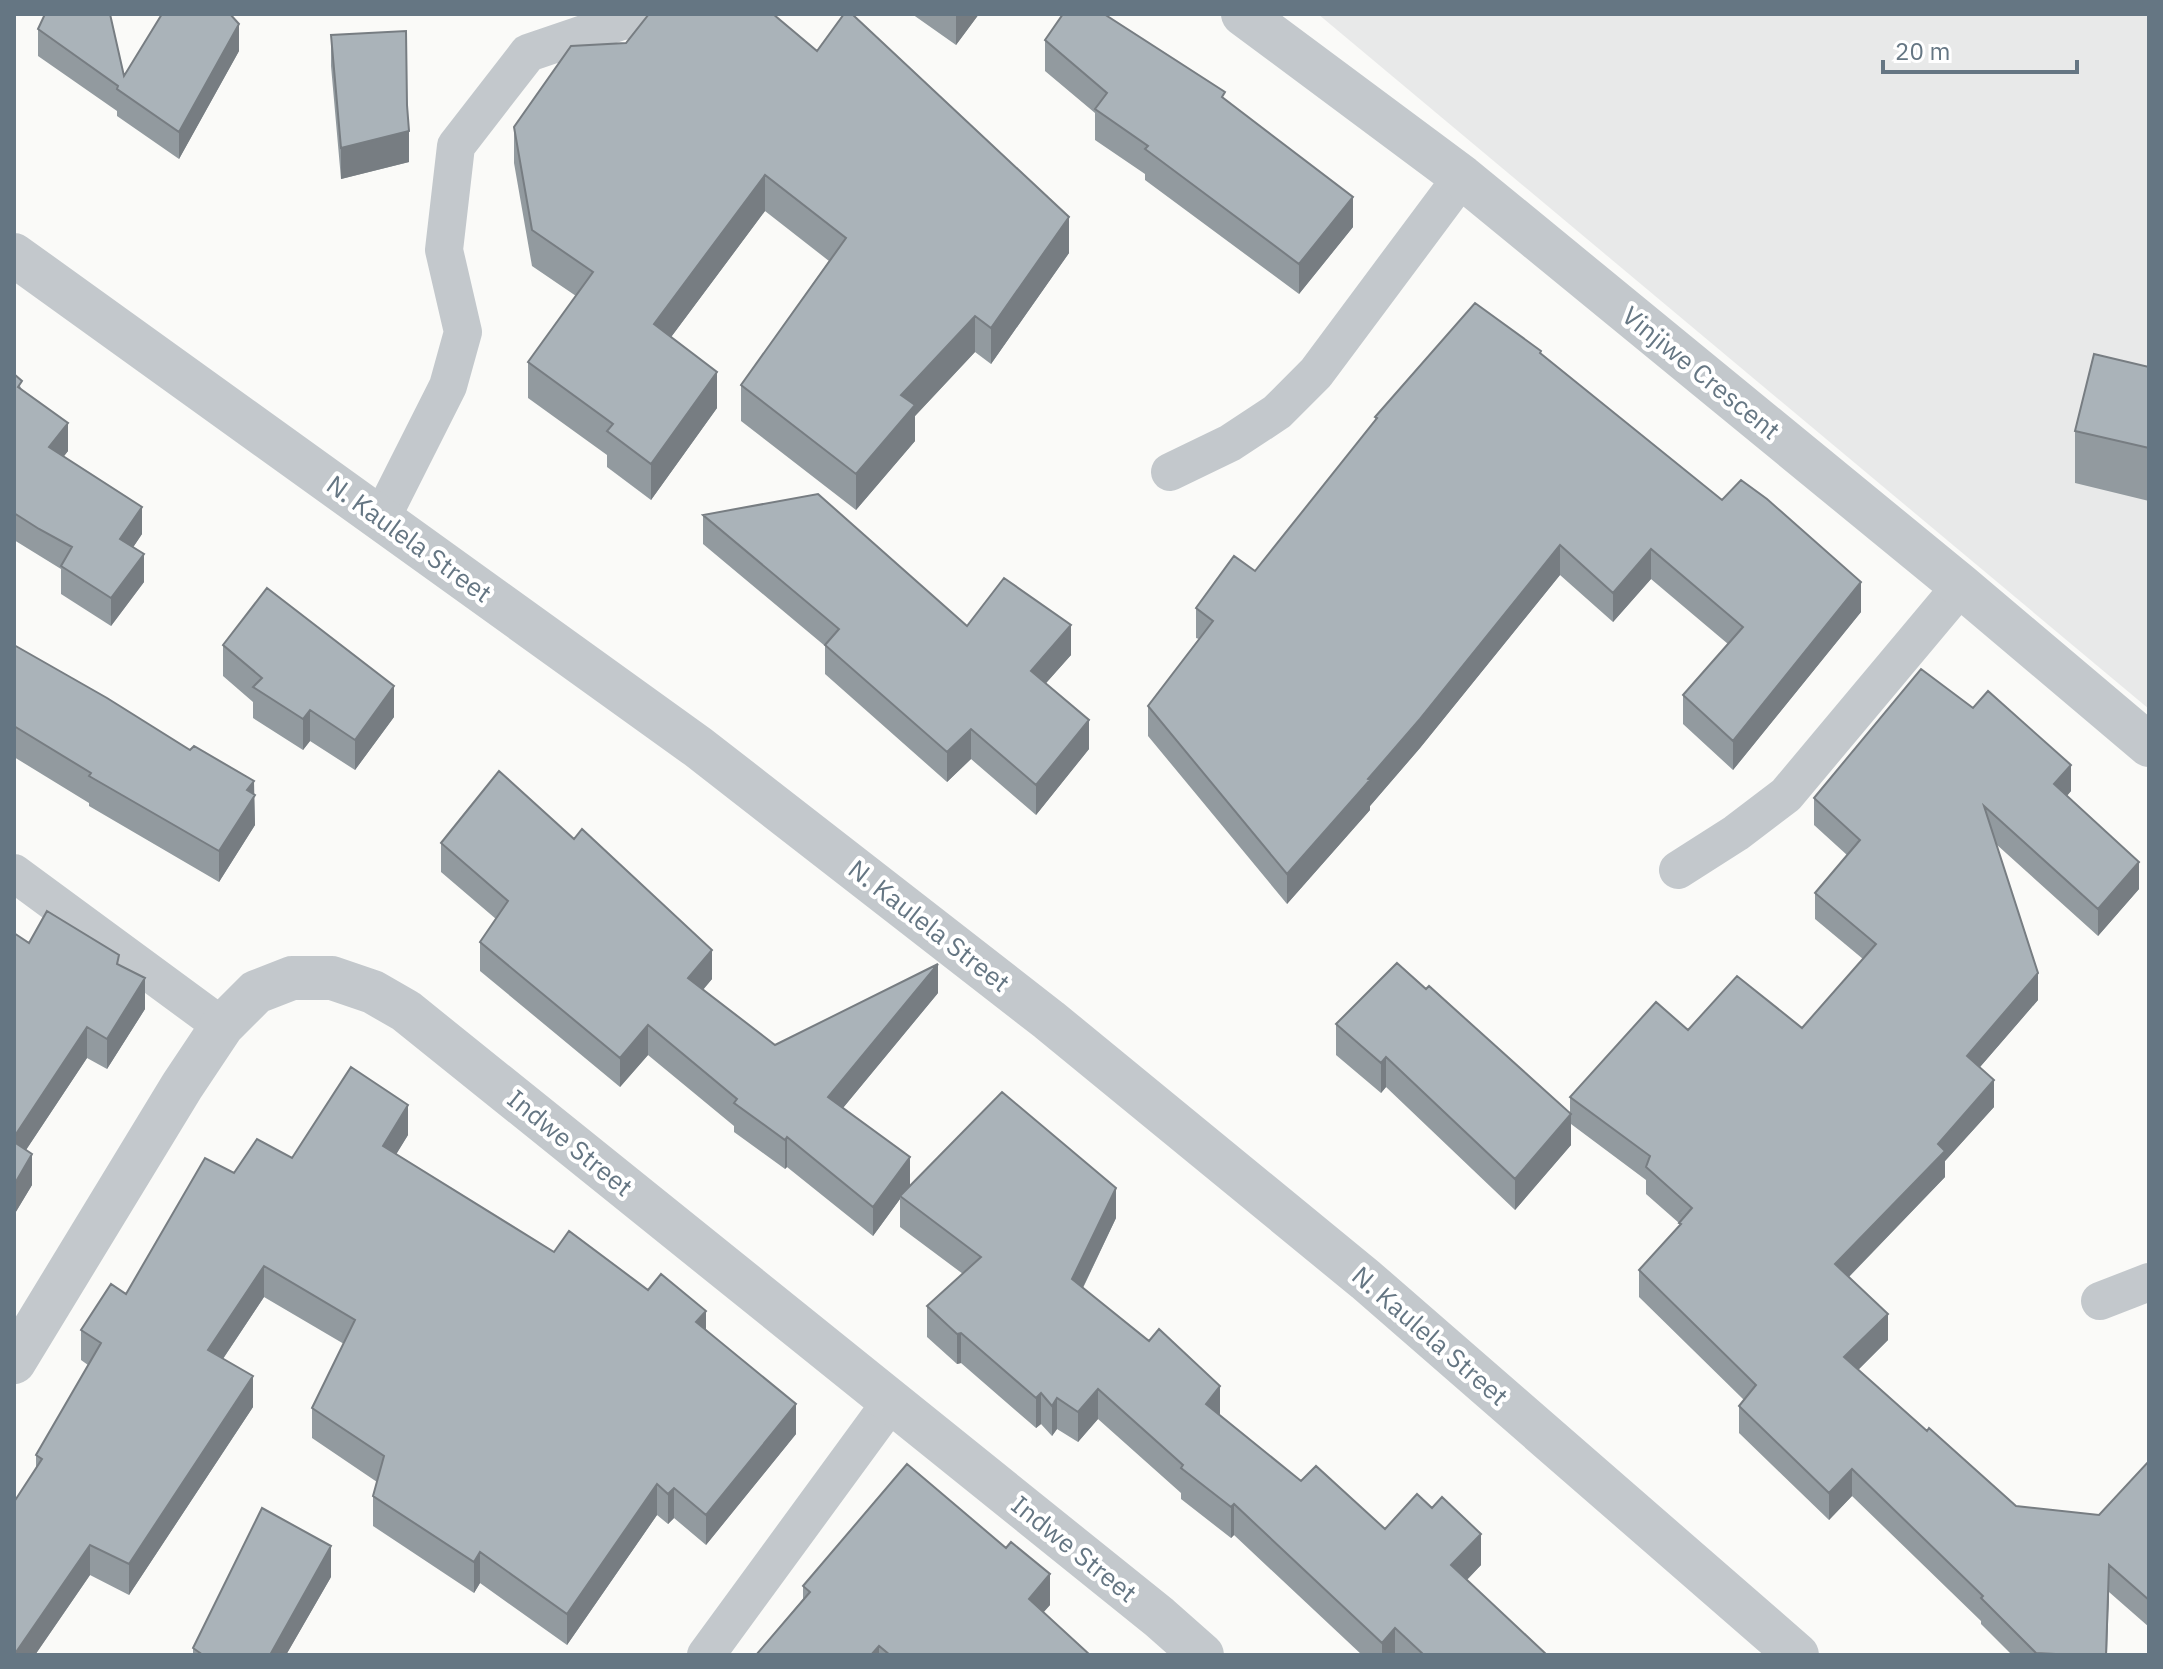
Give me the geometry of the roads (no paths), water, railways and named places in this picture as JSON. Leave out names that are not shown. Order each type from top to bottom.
[{"type":"street","name":"Vinjiwe Crescent","points":[[1243,14],[1462,177],[1961,586],[2149,745]]},
{"type":"street","name":"N. Kaulela Street","points":[[14,255],[698,747],[1049,1020],[1366,1280],[1797,1655]]},
{"type":"street","name":"Indwe Street","points":[[14,1362],[182,1086],[222,1026],[256,992],[292,978],[332,978],[373,992],[406,1011],[1159,1617],[1202,1655]]},
{"type":"lane","points":[[381,519],[448,386],[463,332],[444,250],[456,146],[528,53],[619,22],[657,14]]},
{"type":"lane","points":[[1170,472],[1230,443],[1277,412],[1316,373],[1462,177]]},
{"type":"lane","points":[[1678,870],[1736,833],[1786,795],[1961,586]]},
{"type":"lane","points":[[14,873],[222,1026]]},
{"type":"lane","points":[[2100,1301],[2149,1282]]},
{"type":"lane","points":[[706,1655],[891,1402]]}]
